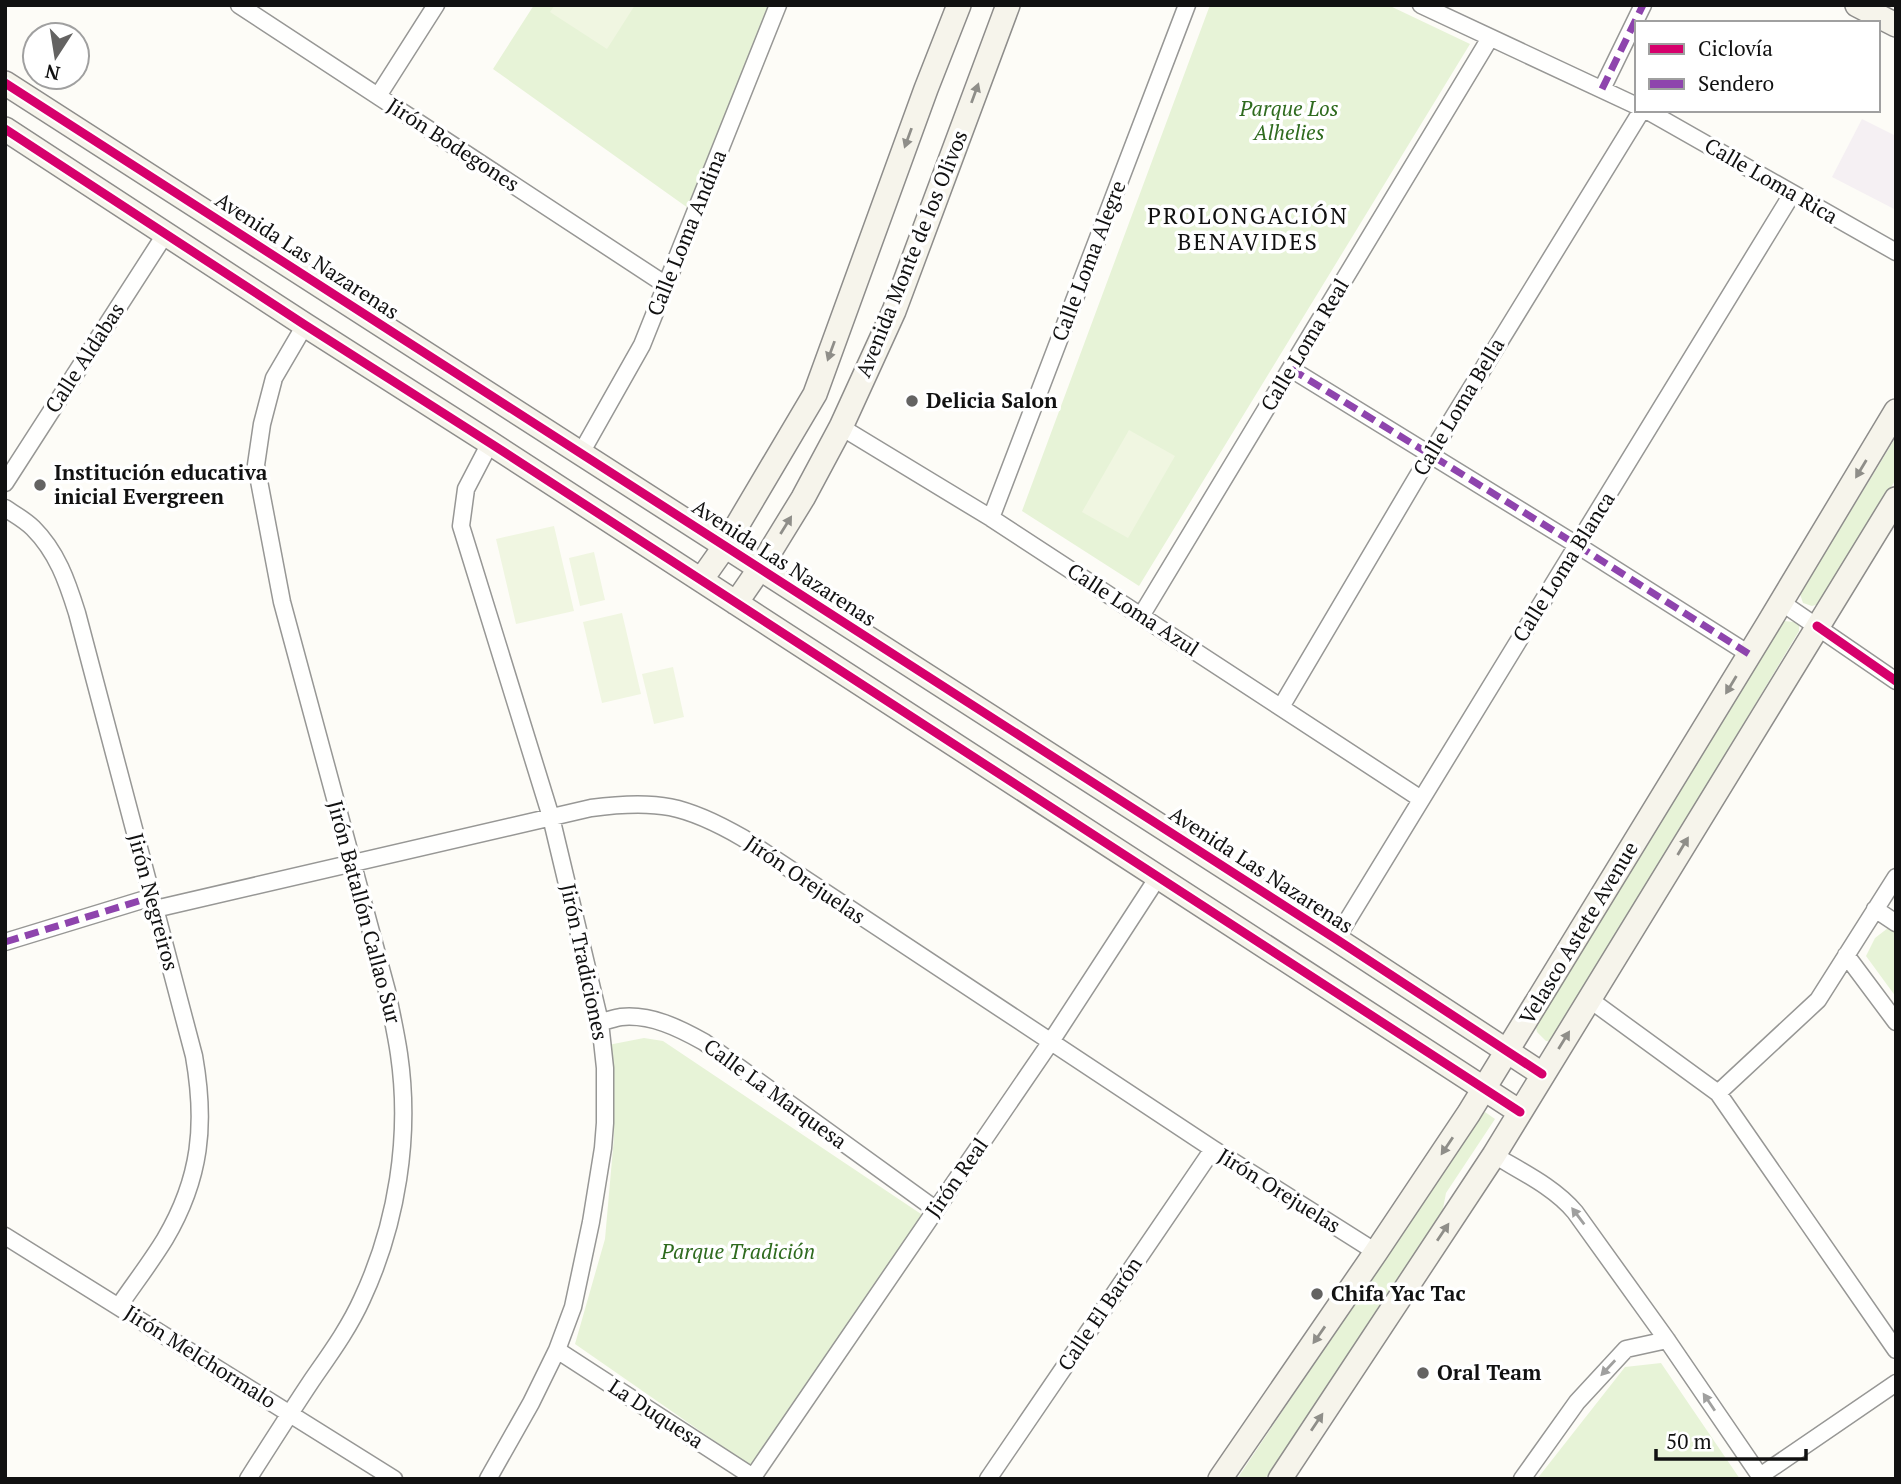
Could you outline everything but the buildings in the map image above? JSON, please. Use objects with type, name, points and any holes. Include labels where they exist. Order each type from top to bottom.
[{"type":"street","name":"Jirón Bodegones","points":[[239,5],[666,285]]},
{"type":"street","points":[[378,96],[436,5]]},
{"type":"street","name":"Calle Loma Andina","points":[[580,453],[642,345],[778,5]]},
{"type":"street","name":"Avenida Monte de los Olivos","points":[[701,580],[725,546],[815,394],[959,5]]},
{"type":"street","name":"Avenida Monte de los Olivos","points":[[736,603],[803,498],[841,428],[894,311],[1008,5]]},
{"type":"street","name":"Calle Loma Alegre","points":[[990,518],[1187,5]]},
{"type":"street","points":[[1421,5],[1635,105]]},
{"type":"street","points":[[1635,21],[1643,5]]},
{"type":"street","points":[[1857,5],[1896,25]]},
{"type":"street","points":[[1602,89],[1635,21]]},
{"type":"street","name":"Calle Loma Real","points":[[1141,616],[1490,38]]},
{"type":"street","name":"Avenida Las Nazarenas","points":[[5,83],[1542,1074]]},
{"type":"street","name":"Calle Loma Bella","points":[[1281,707],[1430,455],[1643,112]]},
{"type":"street","name":"Calle Loma Rica","points":[[1648,112],[1896,252]]},
{"type":"street","points":[[5,128],[1520,1112]]},
{"type":"street","name":"Calle Loma Blanca","points":[[1336,939],[1792,194]]},
{"type":"street","name":"Calle Aldabas","points":[[5,483],[166,233]]},
{"type":"street","name":"Jirón Batallón Callao Sur","points":[[248,1479],[345,1330],[362,1299],[377,1264],[390,1221],[399,1173],[403,1121],[399,1056],[387,991],[282,602],[256,465],[262,424],[274,378],[305,325]]},
{"type":"street","points":[[1291,369],[1749,654]]},
{"type":"street","name":"Velasco Astete Avenue","points":[[1220,1479],[1484,1089],[1896,411]]},
{"type":"street","name":"Calle Loma Azul","points":[[841,428],[990,518],[1421,799]]},
{"type":"street","name":"Jirón Tradiciones","points":[[488,1479],[531,1403],[557,1350],[573,1307],[592,1222],[605,1123],[605,1068],[600,1022],[551,817],[461,526],[466,489],[490,443]]},
{"type":"street","name":"Velasco Astete Avenue","points":[[1280,1479],[1494,1155],[1896,499]]},
{"type":"street","name":"Jirón Negreiros","points":[[5,508],[32,527],[52,552],[66,578],[154,903],[200,1086],[198,1157],[188,1191],[165,1238],[119,1306]]},
{"type":"street","points":[[1781,602],[1896,681]]},
{"type":"street","name":"Jirón Orejuelas","points":[[5,942],[154,903],[352,863],[591,808],[627,803],[684,809],[714,821],[743,838],[1050,1043],[1376,1252]]},
{"type":"street","name":"Jirón Real","points":[[754,1478],[1050,1043],[1158,877]]},
{"type":"street","points":[[1718,1093],[1818,1000],[1896,877]]},
{"type":"street","points":[[1875,909],[1896,923]]},
{"type":"street","points":[[1846,955],[1896,1022]]},
{"type":"street","points":[[1589,999],[1718,1093],[1896,1350]]},
{"type":"street","name":"Calle La Marquesa","points":[[600,1022],[621,1017],[646,1018],[675,1026],[704,1042],[935,1209]]},
{"type":"street","name":"Calle El Barón","points":[[988,1479],[1213,1149]]},
{"type":"street","points":[[1494,1155],[1567,1202],[1667,1340],[1761,1478],[1896,1383]]},
{"type":"street","name":"Jirón Melchormalo","points":[[5,1236],[394,1479]]},
{"type":"street","points":[[1522,1479],[1577,1402],[1626,1349],[1667,1340]]},
{"type":"street","name":"La Duquesa","points":[[557,1350],[754,1478]]},
{"type":"shaded area","points":[[1862,119],[1896,136],[1896,210],[1832,177]]},
{"type":"green space","points":[[534,5],[770,5],[688,208],[493,69]]},
{"type":"green space","points":[[555,5],[635,5],[607,49],[550,12]]},
{"type":"green space","name":"Parque Los Alhelies","points":[[1210,5],[1388,5],[1470,44],[1139,586],[1022,511]]},
{"type":"green space","points":[[1129,430],[1175,456],[1128,538],[1082,512]]},
{"type":"green space","points":[[1896,437],[1896,479],[1822,603],[1812,606],[1803,603],[1800,594]]},
{"type":"green space","points":[[554,526],[574,611],[516,624],[496,539]]},
{"type":"green space","points":[[594,552],[605,600],[580,606],[569,558]]},
{"type":"green space","points":[[622,613],[641,694],[602,703],[583,622]]},
{"type":"green space","points":[[1784,621],[1799,625],[1799,631],[1553,1042],[1546,1041],[1537,1032],[1535,1023]]},
{"type":"green space","points":[[673,667],[684,717],[654,724],[642,674]]},
{"type":"green space","points":[[1888,928],[1896,933],[1896,997],[1866,956],[1875,938]]},
{"type":"green space","name":"Parque Tradición","points":[[644,1038],[663,1041],[924,1216],[752,1467],[575,1344],[605,1239],[614,1137],[608,1045]]},
{"type":"green space","points":[[1485,1112],[1495,1119],[1446,1193],[1442,1214],[1265,1479],[1237,1479],[1481,1115]]},
{"type":"green space","points":[[1661,1363],[1740,1479],[1537,1479],[1625,1367]]},
{"type":"marked path","points":[[1635,21],[1643,5]]},
{"type":"marked path","points":[[1602,89],[1635,21]]},
{"type":"marked path","points":[[1291,369],[1749,654]]},
{"type":"marked path","points":[[5,942],[152,897]]},
{"type":"cycle path","points":[[5,83],[1542,1074]]},
{"type":"cycle path","points":[[5,129],[1520,1112]]},
{"type":"cycle path","points":[[1817,626],[1896,681]]},
{"type":"place","name":"Delicia Salon","points":[[912,401]]},
{"type":"place","name":"Institución educativa inicial Evergreen","points":[[40,485]]},
{"type":"place","name":"Chifa Yac Tac","points":[[1317,1294]]},
{"type":"place","name":"Oral Team","points":[[1423,1373]]},
{"type":"district","name":"PROLONGACIÓN BENAVIDES","points":[[1248,229]]}]
